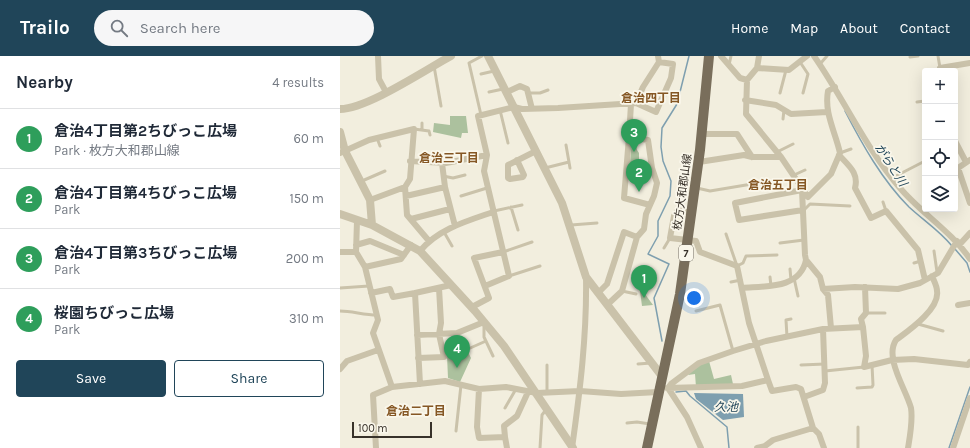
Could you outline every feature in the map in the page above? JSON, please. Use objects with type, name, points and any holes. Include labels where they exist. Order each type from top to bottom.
[{"type":"main road","name":"枚方大和郡山線","points":[[647,448],[662,389],[661,375],[680,294],[699,162],[708,56]]},
{"type":"street","points":[[378,56],[379,79],[386,92]]},
{"type":"street","points":[[340,109],[347,109],[362,104],[450,56]]},
{"type":"street","points":[[488,56],[562,203],[586,277],[587,313],[580,391],[572,448]]},
{"type":"street","points":[[721,56],[740,78],[747,80]]},
{"type":"street","points":[[759,56],[757,68],[747,80],[745,100],[746,114],[779,154],[808,197],[831,174],[840,154]]},
{"type":"street","points":[[757,68],[789,70],[807,56]]},
{"type":"street","points":[[814,56],[833,88],[901,190],[970,259]]},
{"type":"street","points":[[485,286],[509,276],[487,188],[484,171],[487,155],[478,116],[514,107],[532,109],[633,104],[656,112],[671,78],[673,64],[658,59],[633,104],[624,198],[650,205]]},
{"type":"street","points":[[945,68],[970,63]]},
{"type":"street","points":[[506,90],[520,86],[527,89],[532,109]]},
{"type":"street","points":[[833,88],[826,101],[827,112],[840,154],[853,170],[857,180],[855,188],[871,218],[886,211],[908,244],[918,250],[925,280]]},
{"type":"street","points":[[745,100],[776,105],[792,114],[827,112]]},
{"type":"street","points":[[343,152],[377,138],[414,130],[410,161],[410,179],[405,187],[370,200]]},
{"type":"street","points":[[340,132],[343,152],[370,200],[372,225]]},
{"type":"street","points":[[702,134],[737,134],[752,158]]},
{"type":"street","points":[[607,305],[622,291],[637,237],[644,229],[646,214],[657,183],[652,168],[648,140],[629,137]]},
{"type":"street","points":[[958,146],[968,161],[958,168],[970,203]]},
{"type":"street","points":[[517,160],[536,151]]},
{"type":"street","points":[[699,162],[744,155],[752,158],[779,154]]},
{"type":"street","points":[[410,161],[442,163],[487,155]]},
{"type":"street","points":[[442,163],[445,187],[455,226]]},
{"type":"street","points":[[405,187],[407,215],[429,241]]},
{"type":"street","points":[[406,196],[445,187]]},
{"type":"street","points":[[802,190],[735,203],[739,220],[803,210]]},
{"type":"street","points":[[742,288],[786,284],[801,273],[806,260],[802,190]]},
{"type":"street","points":[[411,219],[450,209]]},
{"type":"street","points":[[692,213],[678,210],[674,216],[670,238],[696,241],[700,252],[737,266],[750,322],[772,391],[796,386],[801,389],[813,428],[819,434],[824,448]]},
{"type":"street","points":[[420,251],[429,241],[455,226],[493,212]]},
{"type":"street","points":[[340,214],[372,225],[420,251],[504,346],[537,392],[546,409],[572,448]]},
{"type":"street","points":[[357,221],[356,248],[365,266],[378,320],[373,333],[392,387]]},
{"type":"street","points":[[598,293],[608,284],[621,231],[637,237]]},
{"type":"street","points":[[823,289],[865,287],[898,289],[925,280],[935,275],[956,245],[970,233]]},
{"type":"street","points":[[340,252],[356,248],[370,241],[404,255]]},
{"type":"street","points":[[365,266],[401,259],[411,245]]},
{"type":"street","points":[[472,308],[489,298],[474,258],[503,252]]},
{"type":"street","points":[[806,260],[820,277],[823,289],[828,295],[831,328]]},
{"type":"street","points":[[908,448],[911,408],[892,360],[893,344],[896,340],[918,324],[927,314],[937,297],[935,275]]},
{"type":"street","points":[[586,277],[661,375]]},
{"type":"street","points":[[371,293],[390,289],[393,297],[451,285]]},
{"type":"street","points":[[865,287],[866,313],[861,319],[866,356],[864,367],[892,360],[914,359],[968,365],[970,362]]},
{"type":"street","points":[[418,358],[444,357],[439,334],[441,323],[439,288]]},
{"type":"street","points":[[414,293],[420,384]]},
{"type":"street","points":[[958,305],[970,303]]},
{"type":"street","points":[[417,335],[452,333],[484,322]]},
{"type":"street","points":[[662,389],[699,363],[733,351],[823,329],[863,327]]},
{"type":"street","points":[[804,397],[823,390],[825,383],[823,329]]},
{"type":"street","points":[[340,369],[348,362],[378,350]]},
{"type":"street","points":[[376,448],[373,395],[392,387],[445,381],[479,389],[506,387],[528,392],[580,391],[621,394],[662,389],[735,387],[768,380]]},
{"type":"street","points":[[479,389],[477,427],[479,438],[504,437]]},
{"type":"street","points":[[662,389],[687,417],[701,448]]},
{"type":"street","points":[[506,448],[504,426],[517,416],[528,392]]},
{"type":"street","points":[[953,448],[970,400]]},
{"type":"street","points":[[757,448],[767,446],[773,440],[813,428]]},
{"type":"lane","points":[[481,116],[469,63],[482,56]]},
{"type":"lane","points":[[729,66],[731,56]]},
{"type":"lane","points":[[820,64],[828,56]]},
{"type":"lane","points":[[910,57],[918,56]]},
{"type":"lane","points":[[938,56],[940,68]]},
{"type":"lane","points":[[800,62],[808,74],[803,93]]},
{"type":"lane","points":[[434,66],[441,106]]},
{"type":"lane","points":[[780,93],[786,70]]},
{"type":"lane","points":[[481,74],[496,71]]},
{"type":"lane","points":[[489,92],[506,90]]},
{"type":"lane","points":[[528,93],[540,93],[548,90]]},
{"type":"lane","points":[[917,102],[922,101]]},
{"type":"lane","points":[[500,110],[508,143]]},
{"type":"lane","points":[[783,119],[784,110]]},
{"type":"lane","points":[[422,123],[422,130]]},
{"type":"lane","points":[[414,130],[429,131],[430,135]]},
{"type":"lane","points":[[377,138],[380,146]]},
{"type":"lane","points":[[779,154],[793,144]]},
{"type":"lane","points":[[566,145],[570,168]]},
{"type":"lane","points":[[840,154],[851,149]]},
{"type":"lane","points":[[545,168],[569,162]]},
{"type":"lane","points":[[892,178],[922,162]]},
{"type":"lane","points":[[794,175],[805,170]]},
{"type":"lane","points":[[361,182],[385,171]]},
{"type":"lane","points":[[443,176],[453,178],[465,175]]},
{"type":"lane","points":[[695,188],[710,191],[764,182]]},
{"type":"lane","points":[[461,196],[487,188]]},
{"type":"lane","points":[[883,202],[886,211]]},
{"type":"lane","points":[[803,210],[810,204],[850,206]]},
{"type":"lane","points":[[493,212],[522,205]]},
{"type":"lane","points":[[511,207],[518,230]]},
{"type":"lane","points":[[570,225],[597,223]]},
{"type":"lane","points":[[444,232],[452,246]]},
{"type":"lane","points":[[726,234],[737,266],[743,263],[746,256],[777,255]]},
{"type":"lane","points":[[664,248],[670,238]]},
{"type":"lane","points":[[780,243],[804,240]]},
{"type":"lane","points":[[503,252],[532,242]]},
{"type":"lane","points":[[934,252],[935,275]]},
{"type":"lane","points":[[914,263],[921,261]]},
{"type":"lane","points":[[509,276],[540,266]]},
{"type":"lane","points":[[790,269],[798,296]]},
{"type":"lane","points":[[770,277],[771,286]]},
{"type":"lane","points":[[731,282],[741,280]]},
{"type":"lane","points":[[340,288],[369,286]]},
{"type":"lane","points":[[622,291],[636,294]]},
{"type":"lane","points":[[696,311],[720,305],[733,351]]},
{"type":"lane","points":[[340,312],[350,311],[363,315],[377,315]]},
{"type":"lane","points":[[866,313],[885,313]]},
{"type":"lane","points":[[781,321],[791,319]]},
{"type":"lane","points":[[786,320],[787,337]]},
{"type":"lane","points":[[484,322],[484,337],[493,356]]},
{"type":"lane","points":[[918,324],[943,331]]},
{"type":"lane","points":[[452,333],[456,350]]},
{"type":"lane","points":[[468,349],[486,341]]},
{"type":"lane","points":[[638,364],[652,363]]},
{"type":"lane","points":[[801,365],[825,364]]},
{"type":"lane","points":[[857,388],[872,387],[872,365]]},
{"type":"lane","points":[[547,366],[547,392]]},
{"type":"lane","points":[[825,371],[864,367]]},
{"type":"lane","points":[[456,430],[461,385]]},
{"type":"lane","points":[[505,408],[516,389]]},
{"type":"lane","points":[[540,448],[542,415],[546,409]]},
{"type":"lane","points":[[627,424],[637,422],[652,424]]},
{"type":"lane","points":[[858,427],[858,448]]},
{"type":"green space","points":[[450,116],[466,116],[468,133],[462,133],[461,138],[433,132],[434,123],[450,125]]},
{"type":"green space","points":[[632,139],[635,139],[639,153],[639,165],[630,163]]},
{"type":"green space","points":[[642,290],[653,305],[642,306],[640,291]]},
{"type":"green space","points":[[468,352],[471,358],[460,382],[448,378],[447,356]]},
{"type":"green space","points":[[709,361],[714,379],[731,375],[733,384],[696,387],[695,374],[688,375],[695,367]]},
{"type":"water","name":"久池","points":[[694,393],[743,394],[744,417],[723,420],[696,399]]},
{"type":"waterway","points":[[662,341],[654,298],[669,264],[648,254],[658,236],[658,221],[670,196],[671,181],[663,161],[661,147],[662,128],[677,104],[689,56]]},
{"type":"waterway","name":"がらと川","points":[[845,111],[866,149],[890,185],[909,207],[937,230],[952,246]]},
{"type":"waterway","name":"がらと川","points":[[955,249],[967,263],[970,272]]},
{"type":"waterway","name":"がらと川","points":[[949,448],[970,387]]},
{"type":"waterway","points":[[676,392],[686,391],[727,427],[729,448]]},
{"type":"place","name":"倉治4丁目第3ちびっこ広場","points":[[634,152]]},
{"type":"place","name":"倉治4丁目第4ちびっこ広場","points":[[639,192]]},
{"type":"place","name":"倉治4丁目第2ちびっこ広場","points":[[644,298]]},
{"type":"place","name":"桜園ちびっこ広場","points":[[457,368]]},
{"type":"district","name":"倉治四丁目","points":[[651,98]]},
{"type":"district","name":"倉治三丁目","points":[[449,158]]},
{"type":"district","name":"倉治五丁目","points":[[778,185]]},
{"type":"district","name":"倉治二丁目","points":[[416,411]]}]
